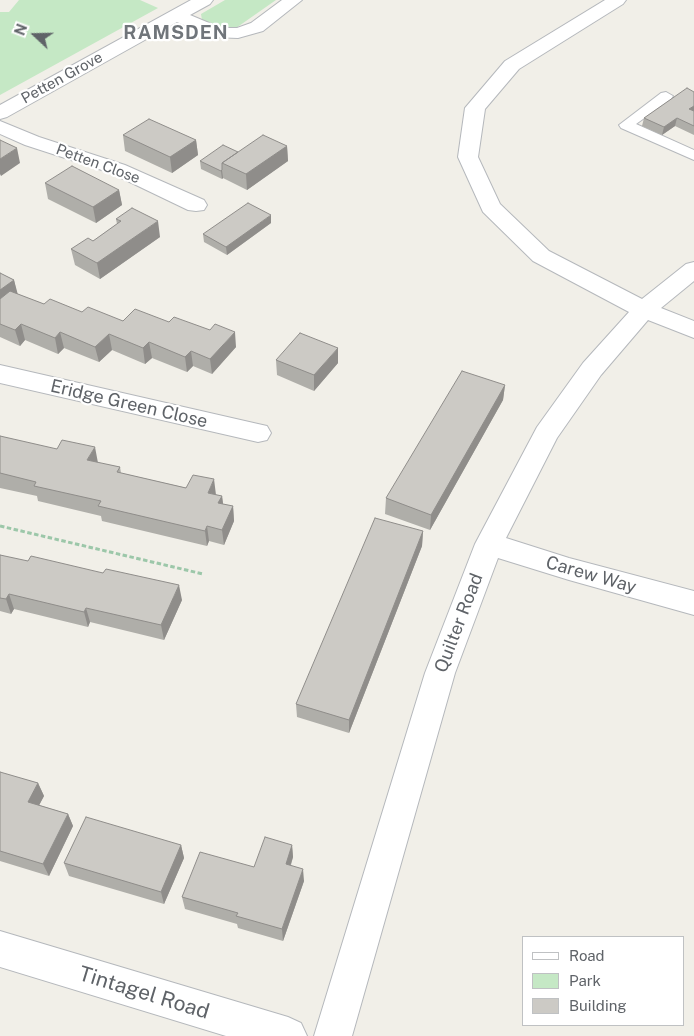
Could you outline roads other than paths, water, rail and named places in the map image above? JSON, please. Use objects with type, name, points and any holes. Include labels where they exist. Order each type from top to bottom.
[{"type":"street","name":"Petten Grove","points":[[0,112],[204,0]]},
{"type":"street","points":[[175,15],[218,33],[238,33],[257,27],[293,0]]},
{"type":"street","points":[[617,0],[512,65],[475,108],[468,157],[491,207],[541,256],[644,310],[694,330]]},
{"type":"street","name":"Petten Close","points":[[0,127],[32,141],[118,169],[196,205]]},
{"type":"street","name":"Quilter Road","points":[[333,1036],[440,673],[489,544],[546,434],[592,369],[644,310],[694,269]]},
{"type":"street","name":"Eridge Green Close","points":[[0,374],[258,433]]},
{"type":"street","name":"Carew Way","points":[[489,544],[694,603]]},
{"type":"street","name":"Tintagel Road","points":[[0,950],[288,1036]]},
{"type":"lane","points":[[666,96],[626,125],[694,156]]},
{"type":"district","name":"RAMSDEN","points":[[176,33]]}]
